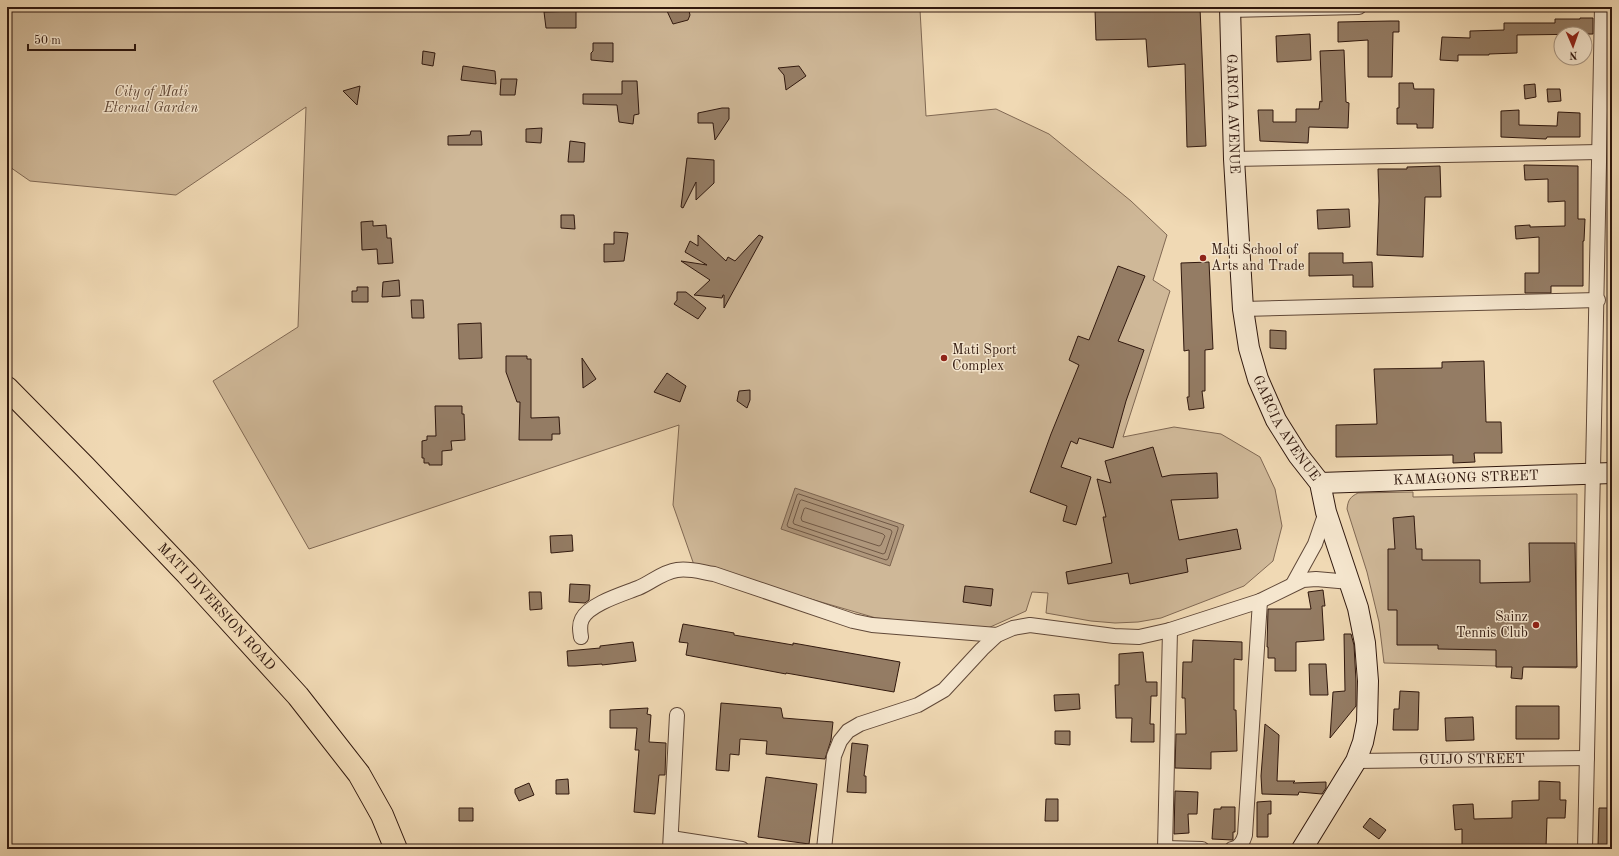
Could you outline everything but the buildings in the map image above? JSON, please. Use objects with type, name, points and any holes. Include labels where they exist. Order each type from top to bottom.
[{"type":"highway","name":"MATI DIVERSION ROAD","points":[[7,388],[187,574],[298,696],[359,774],[382,815],[396,849]]},
{"type":"street","points":[[1230,9],[1358,7]]},
{"type":"street","points":[[1585,849],[1592,474],[1598,300],[1602,7]]},
{"type":"street","name":"GARCIA AVENUE","points":[[1230,9],[1234,160],[1243,309],[1249,348],[1258,379],[1276,420],[1298,455],[1320,483],[1326,512],[1358,608],[1366,643],[1368,681],[1367,722],[1364,742],[1356,761],[1302,849]]},
{"type":"street","points":[[1234,160],[1599,152]]},
{"type":"street","points":[[1243,309],[1598,300]]},
{"type":"street","name":"KAMAGONG STREET","points":[[1320,483],[1612,474]]},
{"type":"street","points":[[1292,584],[1315,544],[1326,512]]},
{"type":"street","points":[[582,637],[580,629],[581,621],[584,615],[604,602],[638,588],[661,575],[676,570],[690,569],[714,574],[854,621],[872,625],[997,635]]},
{"type":"street","points":[[824,849],[834,756],[840,741],[848,731],[860,724],[918,705],[944,690],[997,635],[1013,628],[1030,625],[1114,636],[1139,637],[1170,630],[1260,601],[1292,584],[1303,580],[1316,579],[1350,582]]},
{"type":"street","points":[[1232,849],[1237,848],[1242,843],[1245,835],[1260,601]]},
{"type":"street","points":[[1170,630],[1165,848],[1202,849]]},
{"type":"street","points":[[677,715],[670,844],[742,849]]},
{"type":"street","name":"GUIJO STREET","points":[[1356,761],[1587,758]]},
{"type":"green space","name":"City of Mati Eternal Garden","points":[[7,7],[1034,7],[920,10],[926,116],[996,109],[1049,134],[1131,201],[1167,235],[1153,280],[1170,291],[1123,437],[1174,427],[1221,434],[1260,457],[1275,489],[1282,526],[1273,561],[1244,586],[1161,618],[1138,622],[1115,623],[1091,621],[1046,613],[1048,593],[1032,592],[1026,611],[988,628],[876,618],[694,565],[673,505],[679,425],[309,549],[213,381],[298,327],[306,107],[176,195],[30,181],[7,165]]},
{"type":"green space","points":[[1413,492],[1413,497],[1577,494],[1576,668],[1384,663],[1379,622],[1367,572],[1347,506],[1350,499],[1358,493]]},
{"type":"water","points":[[795,488],[904,525],[890,566],[781,529]]},
{"type":"place","name":"Mati School of Arts and Trade","points":[[1203,258]]},
{"type":"place","name":"Mati Sport Complex","points":[[944,358]]},
{"type":"place","name":"Sainz Tennis Club","points":[[1536,625]]}]
